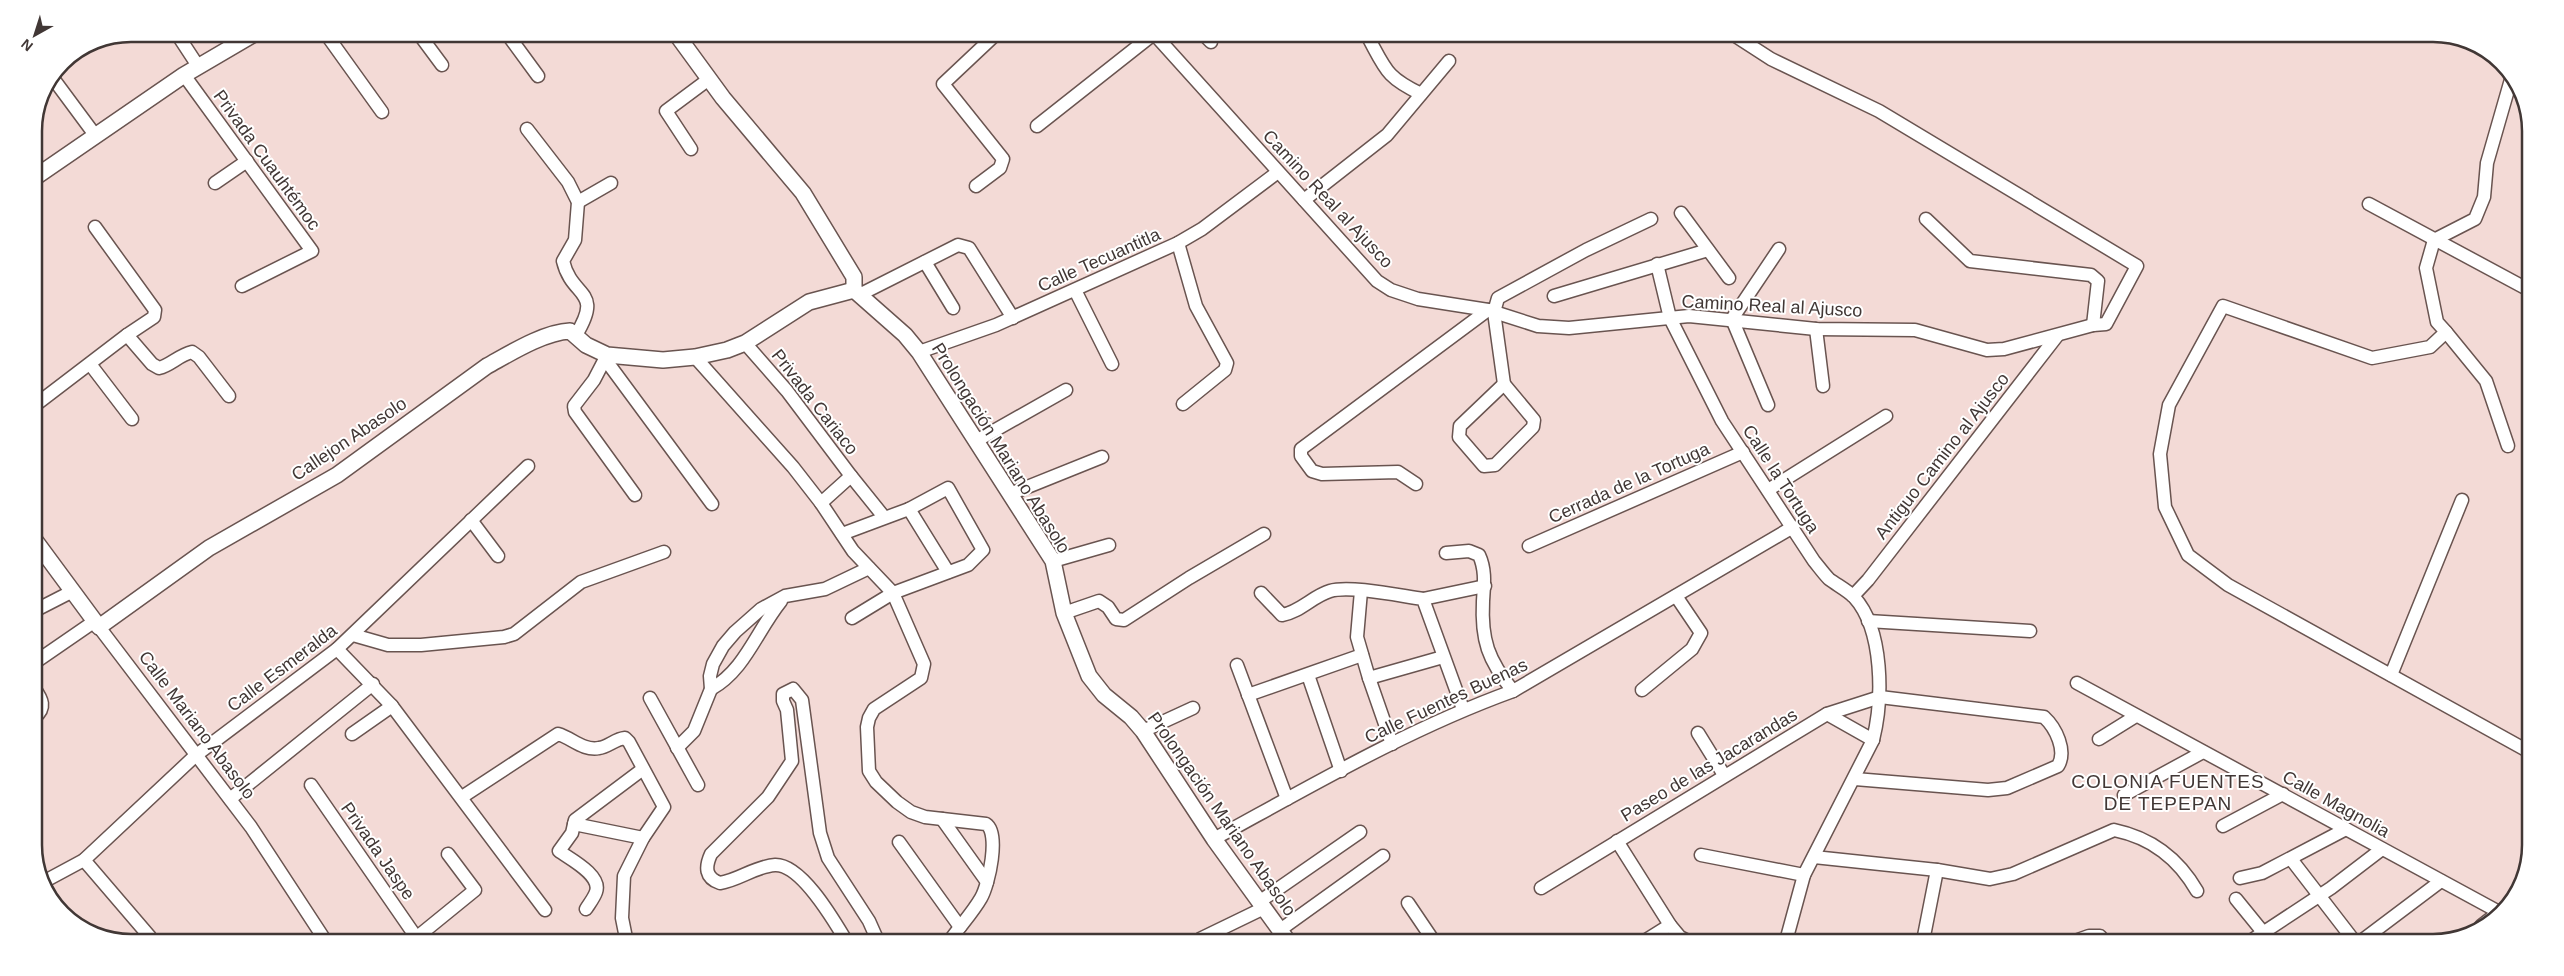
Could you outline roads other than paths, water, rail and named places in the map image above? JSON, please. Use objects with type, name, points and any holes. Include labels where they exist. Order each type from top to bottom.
[{"type":"street","points":[[182,42],[198,66]]},
{"type":"street","points":[[42,172],[184,75],[240,42]]},
{"type":"street","points":[[332,42],[382,112]]},
{"type":"street","points":[[426,42],[442,65]]},
{"type":"street","points":[[513,42],[538,76]]},
{"type":"street","points":[[682,42],[709,79],[803,193],[854,277],[857,292]]},
{"type":"street","points":[[976,186],[1000,168],[1003,159],[942,84],[988,42]]},
{"type":"street","points":[[1037,126],[1152,42]]},
{"type":"street","name":"Camino Real al Ajusco","points":[[1162,42],[1377,281],[1391,290],[1418,299],[1491,311],[1538,326],[1568,328],[1670,318],[1732,319],[1816,329],[1915,330],[1988,350],[2004,349],[2093,325],[2106,324],[2137,266],[1879,110],[1771,60],[1744,42]]},
{"type":"street","points":[[1371,42],[1385,70],[1396,82],[1421,94]]},
{"type":"street","points":[[1304,200],[1387,135],[1449,61]]},
{"type":"street","name":"Privada Cuauhtémoc","points":[[184,75],[312,251],[242,286]]},
{"type":"street","points":[[691,150],[666,111],[709,79]]},
{"type":"street","points":[[57,84],[95,136]]},
{"type":"street","points":[[2508,446],[2486,381],[2437,322],[2426,268],[2434,240],[2475,219],[2484,198],[2487,163],[2509,86]]},
{"type":"street","points":[[526,129],[568,182],[578,202],[575,240],[563,261],[565,268],[586,298],[588,307],[588,316],[576,334],[586,345],[606,357],[712,504]]},
{"type":"street","points":[[215,183],[247,161]]},
{"type":"street","name":"Calle Tecuantitla","points":[[919,352],[1013,318],[1178,243],[1202,229],[1278,172]]},
{"type":"street","points":[[578,202],[611,183]]},
{"type":"street","points":[[2369,204],[2521,286]]},
{"type":"street","points":[[1681,213],[1729,278]]},
{"type":"street","points":[[1416,484],[1398,472],[1322,474],[1312,471],[1300,456],[1301,449],[1491,311],[1498,298],[1586,250],[1651,218]]},
{"type":"street","points":[[1926,219],[1970,261],[2092,275],[2098,281],[2093,325]]},
{"type":"street","points":[[42,400],[127,335],[154,317],[155,310],[95,226]]},
{"type":"street","points":[[1178,243],[1196,306],[1227,364],[1225,370],[1183,404]]},
{"type":"street","points":[[606,357],[663,360],[695,357],[727,350],[745,343],[809,302],[857,292],[958,245],[969,248],[1013,318]]},
{"type":"street","points":[[1768,405],[1732,319],[1779,249]]},
{"type":"street","points":[[1554,296],[1708,250]]},
{"type":"street","points":[[925,262],[953,308]]},
{"type":"street","name":"Calle la Tortuga","points":[[1657,264],[1670,318],[1722,421],[1793,527],[1814,562],[1828,577],[1853,596],[1868,621],[1876,649],[1880,697],[1878,719],[1873,740],[1855,779],[1804,875],[1788,934]]},
{"type":"street","points":[[1075,290],[1112,364]]},
{"type":"street","name":"Prolongación Mariano Abasolo","points":[[857,292],[919,352],[1053,562],[1064,613],[1089,676],[1104,695],[1131,717],[1143,730],[1214,839],[1282,934]]},
{"type":"street","points":[[2446,332],[2430,347],[2372,358],[2223,306],[2169,405],[2160,454],[2165,507],[2188,555],[2228,585],[2522,748]]},
{"type":"street","points":[[1491,311],[1504,384],[1534,420],[1533,427],[1495,465],[1484,466],[1459,437],[1460,426],[1504,384]]},
{"type":"street","points":[[1816,329],[1823,386]]},
{"type":"street","name":"Callejon Abasolo","points":[[97,624],[209,548],[337,475],[487,366],[559,332],[570,331],[576,334]]},
{"type":"street","points":[[127,335],[152,364],[159,368],[166,367],[184,354],[192,352],[199,357],[229,396]]},
{"type":"street","name":"Antiguo Camino al Ajusco","points":[[1853,596],[1868,580],[2057,336]]},
{"type":"street","name":"Privada Cariaco","points":[[745,343],[786,391],[851,476],[821,503]]},
{"type":"street","points":[[606,357],[594,380],[574,406],[575,412],[636,495]]},
{"type":"street","points":[[695,357],[793,466],[821,503],[853,551],[893,592],[921,655],[924,672],[921,678],[874,709],[867,727],[869,771],[876,782],[911,812],[924,817],[986,824],[992,828],[994,836],[987,882],[981,897],[955,934]]},
{"type":"street","points":[[90,364],[132,419]]},
{"type":"street","points":[[976,441],[1066,390]]},
{"type":"street","points":[[1768,490],[1886,416]]},
{"type":"street","name":"Cerrada de la Tortuga","points":[[1529,546],[1743,452]]},
{"type":"street","points":[[1010,494],[1102,457]]},
{"type":"street","name":"Calle Esmeralda","points":[[48,876],[84,860],[195,756],[338,649],[528,466]]},
{"type":"street","points":[[851,476],[884,517]]},
{"type":"street","points":[[842,534],[909,509],[948,488],[983,550],[968,565],[893,592],[852,618]]},
{"type":"street","points":[[2391,676],[2462,500]]},
{"type":"street","points":[[909,509],[948,572]]},
{"type":"street","points":[[471,520],[498,556]]},
{"type":"street","name":"Calle Fuentes Buenas","points":[[1214,839],[1392,744],[1463,709],[1513,691],[1793,527]]},
{"type":"street","points":[[1064,613],[1098,601],[1104,602],[1116,619],[1124,620],[1189,578],[1264,534]]},
{"type":"street","points":[[1053,562],[1108,546]]},
{"type":"street","name":"Calle Mariano Abasolo","points":[[43,551],[195,756],[230,798],[320,934]]},
{"type":"street","points":[[1446,553],[1469,551],[1479,555],[1485,586],[1484,641],[1490,659],[1513,691]]},
{"type":"street","points":[[354,635],[388,645],[421,646],[504,637],[514,634],[581,582],[664,552]]},
{"type":"street","points":[[677,748],[694,731],[710,690],[710,676],[724,646],[761,609],[785,596],[825,589],[869,568]]},
{"type":"street","points":[[1261,593],[1282,615],[1290,614],[1319,595],[1334,590],[1423,598],[1485,586]]},
{"type":"street","points":[[43,606],[72,591]]},
{"type":"street","points":[[1361,591],[1357,637],[1392,744]]},
{"type":"street","points":[[710,690],[727,680],[739,665],[767,619],[785,596]]},
{"type":"street","points":[[1642,690],[1692,649],[1701,633],[1676,596]]},
{"type":"street","points":[[1423,598],[1463,709]]},
{"type":"street","points":[[1868,621],[2030,631]]},
{"type":"street","points":[[43,658],[97,624]]},
{"type":"street","points":[[338,649],[392,706],[546,910]]},
{"type":"street","points":[[1248,695],[1308,676],[1362,655]]},
{"type":"street","points":[[1369,678],[1443,657]]},
{"type":"street","points":[[1237,665],[1287,799]]},
{"type":"street","points":[[1308,676],[1341,771]]},
{"type":"street","name":"Calle Magnolia","points":[[2077,683],[2493,909]]},
{"type":"street","points":[[230,798],[373,684]]},
{"type":"street","points":[[842,934],[804,880],[790,868],[776,865],[720,883],[712,880],[707,873],[706,864],[711,854],[768,797],[792,761],[787,710],[783,701],[783,694],[788,690],[793,689],[802,700],[820,833],[828,858],[869,921],[875,934]]},
{"type":"street","points":[[1855,779],[1988,790],[2007,788],[2058,766],[2062,760],[2055,732],[2044,717],[1880,697]]},
{"type":"street","name":"Paseo de las Jacarandas","points":[[1678,934],[1617,841],[1827,714],[1880,697]]},
{"type":"street","points":[[650,698],[698,785]]},
{"type":"street","points":[[352,734],[392,706]]},
{"type":"street","points":[[1143,730],[1193,708]]},
{"type":"street","points":[[1827,714],[1873,740]]},
{"type":"street","points":[[2099,739],[2136,716]]},
{"type":"street","points":[[462,797],[558,734],[588,748],[600,748],[618,739],[625,738],[629,742],[664,807],[643,838],[624,876],[622,918],[625,934]]},
{"type":"street","points":[[1698,734],[1724,776]]},
{"type":"street","points":[[2124,795],[2203,752]]},
{"type":"street","points":[[586,909],[597,891],[595,882],[586,870],[559,850],[572,833],[575,820],[643,769]]},
{"type":"street","name":"Privada Jaspe","points":[[311,785],[414,934]]},
{"type":"street","points":[[2223,826],[2282,794]]},
{"type":"street","points":[[942,819],[987,882]]},
{"type":"street","points":[[574,824],[643,838]]},
{"type":"street","points":[[2240,878],[2262,873],[2346,828]]},
{"type":"street","points":[[1814,857],[1937,870],[1990,879],[2012,874],[2114,830],[2131,834],[2169,855],[2185,871],[2197,891]]},
{"type":"street","points":[[1211,934],[1262,905],[1360,832]]},
{"type":"street","points":[[1541,888],[1617,841]]},
{"type":"street","points":[[899,842],[960,927]]},
{"type":"street","points":[[2271,934],[2382,849]]},
{"type":"street","points":[[420,934],[475,890],[448,854]]},
{"type":"street","points":[[1701,855],[1804,875]]},
{"type":"street","points":[[1284,934],[1384,856]]},
{"type":"street","points":[[2291,859],[2349,934]]},
{"type":"street","points":[[84,860],[147,934]]},
{"type":"street","points":[[1924,934],[1937,870]]},
{"type":"street","points":[[2371,934],[2441,881]]},
{"type":"street","points":[[2236,899],[2265,934]]},
{"type":"street","points":[[1408,903],[1429,934]]},
{"type":"street","points":[[1656,934],[1670,925]]},
{"type":"district","name":"COLONIA FUENTES DE TEPEPAN","points":[[2168,792]]}]
